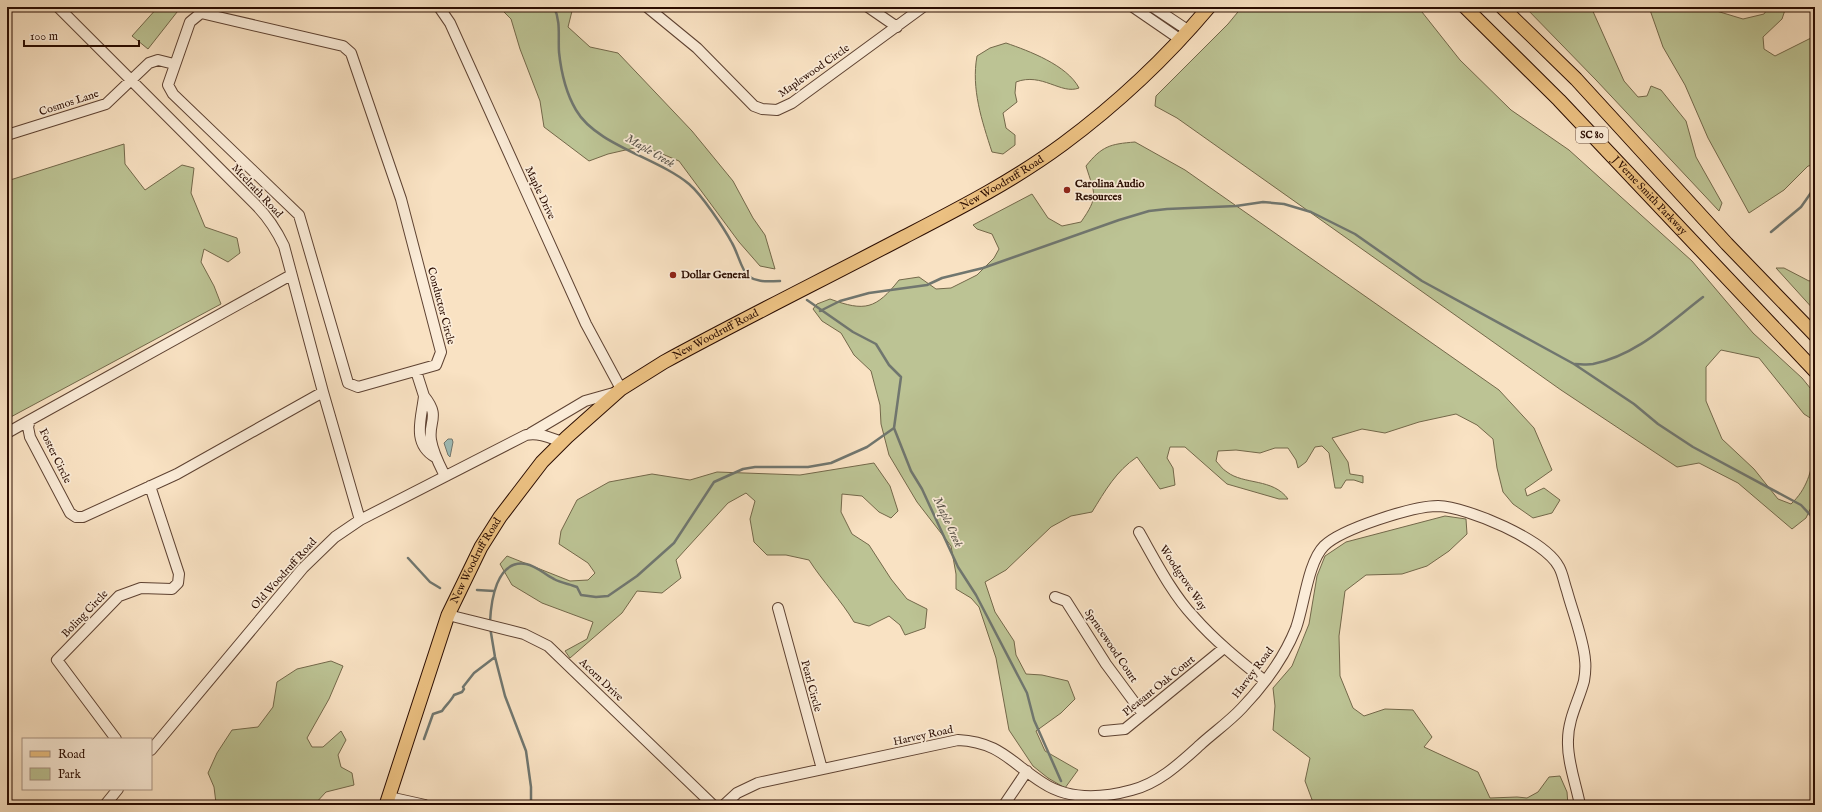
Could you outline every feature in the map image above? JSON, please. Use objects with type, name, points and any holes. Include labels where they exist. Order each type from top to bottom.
[{"type":"main road","name":"New Woodruff Road","points":[[388,801],[448,615],[481,547],[500,518],[520,489],[562,442],[619,390],[699,343],[967,204],[1032,165],[1096,118],[1125,94],[1185,35],[1209,7]]},
{"type":"main road","name":"J Verne Smith Parkway","points":[[1465,7],[1559,100],[1815,371]]},
{"type":"main road","name":"SC 80","points":[[1502,7],[1576,79],[1727,244],[1815,335]]},
{"type":"street","name":"Maple Drive","points":[[439,7],[450,23],[586,324],[619,390]]},
{"type":"street","name":"Maplewood Circle","points":[[647,7],[697,48],[748,101],[762,109],[769,110],[777,110],[792,104],[923,7]]},
{"type":"street","points":[[868,7],[897,27]]},
{"type":"street","points":[[1133,7],[1185,35]]},
{"type":"street","points":[[1153,7],[1185,35]]},
{"type":"street","name":"Mcelrath Road","points":[[61,8],[131,81],[206,153],[267,216],[276,230],[284,246],[323,392],[360,520]]},
{"type":"street","name":"Conductor Circle","points":[[201,13],[342,46],[351,53],[401,199],[442,352],[436,365],[416,371],[358,387],[348,383],[299,215],[172,94],[168,85],[174,64],[190,22],[201,13]]},
{"type":"street","points":[[131,81],[149,63],[158,60],[174,64]]},
{"type":"street","name":"Cosmos Lane","points":[[7,135],[106,104],[131,81]]},
{"type":"street","name":"Foster Circle","points":[[291,275],[30,420],[28,426],[30,437],[72,515],[79,518],[150,486],[226,447],[323,392]]},
{"type":"street","points":[[416,371],[424,396],[430,402],[434,418],[431,440],[435,457],[445,476]]},
{"type":"street","name":"Old Woodruff Road","points":[[152,749],[303,568],[335,537],[360,520],[531,434],[585,401],[619,390]]},
{"type":"street","points":[[7,433],[30,420]]},
{"type":"street","points":[[531,434],[544,435],[562,442]]},
{"type":"street","name":"Boling Circle","points":[[115,738],[57,660],[119,596],[141,588],[172,589],[178,583],[179,574],[150,486]]},
{"type":"street","name":"Harvey Road","points":[[724,805],[737,793],[758,783],[958,740],[977,742],[995,748],[1053,789],[1080,795],[1098,796],[1116,794],[1150,784],[1175,767],[1242,709],[1275,668],[1294,633],[1301,614],[1318,553],[1333,538],[1368,524],[1413,510],[1434,506],[1472,513],[1534,542],[1548,552],[1559,567],[1585,661],[1585,678],[1569,725],[1568,737],[1568,750],[1580,805]]},
{"type":"street","name":"Woodgrove Way","points":[[1139,532],[1170,584],[1193,617],[1224,648],[1264,681]]},
{"type":"street","name":"Sprucewood Court","points":[[1055,597],[1066,601],[1106,664],[1143,714]]},
{"type":"street","name":"Pearl Circle","points":[[778,608],[822,769]]},
{"type":"street","name":"Acorn Drive","points":[[448,615],[524,634],[548,646],[713,805]]},
{"type":"street","name":"Pleasant Oak Court","points":[[1104,731],[1125,729],[1224,648]]},
{"type":"street","points":[[1004,805],[1027,771]]},
{"type":"street","points":[[105,805],[117,790]]},
{"type":"street","points":[[388,801],[425,805]]},
{"type":"green space","points":[[158,7],[181,7],[148,49],[132,36]]},
{"type":"green space","points":[[499,7],[573,7],[568,27],[590,47],[618,53],[692,131],[733,181],[753,218],[765,235],[775,269],[760,266],[739,242],[679,161],[643,146],[608,154],[589,161],[544,127],[540,101],[520,49],[511,19]]},
{"type":"green space","points":[[1242,7],[1418,7],[1460,60],[1511,110],[1569,150],[1692,261],[1753,333],[1802,378],[1815,394],[1815,421],[1804,414],[1759,358],[1721,350],[1706,367],[1706,401],[1722,439],[1754,469],[1778,499],[1791,504],[1801,492],[1808,480],[1815,451],[1815,499],[1806,518],[1792,529],[1738,483],[1699,463],[1677,467],[1561,390],[1177,118],[1155,106],[1156,96],[1228,24]]},
{"type":"green space","points":[[1525,7],[1591,7],[1624,81],[1638,97],[1647,96],[1651,86],[1661,90],[1686,121],[1696,157],[1722,203],[1719,211],[1596,80]]},
{"type":"green space","points":[[1653,7],[1692,7],[1710,9],[1743,19],[1764,14],[1769,7],[1786,7],[1782,19],[1763,37],[1764,49],[1775,56],[1815,36],[1815,165],[1808,166],[1784,190],[1749,213],[1708,138],[1685,85],[1663,47],[1650,10]]},
{"type":"green space","points":[[1006,43],[1025,50],[1057,66],[1066,72],[1079,88],[1065,89],[1043,81],[1034,80],[1016,82],[1015,93],[1017,102],[1003,113],[1006,128],[1015,135],[1015,145],[1003,154],[992,152],[978,105],[975,81],[977,56],[990,48]]},
{"type":"green space","points":[[1135,142],[1185,170],[1499,390],[1534,428],[1552,470],[1525,489],[1527,496],[1544,488],[1560,500],[1552,513],[1533,518],[1513,504],[1503,492],[1497,468],[1493,439],[1477,425],[1456,414],[1419,422],[1385,433],[1362,429],[1332,438],[1348,462],[1350,474],[1363,476],[1363,483],[1354,480],[1346,480],[1341,488],[1335,488],[1329,453],[1322,446],[1315,447],[1306,462],[1298,468],[1296,460],[1288,448],[1275,448],[1260,453],[1236,450],[1218,451],[1216,461],[1226,471],[1242,479],[1275,488],[1282,492],[1288,499],[1279,499],[1227,484],[1185,447],[1170,447],[1167,458],[1173,468],[1175,485],[1160,489],[1137,457],[1117,475],[1106,489],[1092,512],[1071,516],[1051,527],[1006,570],[985,582],[995,612],[1014,641],[1016,655],[1026,674],[1042,675],[1068,681],[1075,699],[1061,713],[1036,731],[1045,751],[1078,770],[1065,788],[1048,778],[1033,766],[1009,730],[996,658],[979,607],[971,598],[956,589],[956,574],[951,546],[917,502],[889,455],[881,424],[880,405],[871,371],[854,355],[841,333],[822,321],[813,309],[817,304],[830,299],[852,306],[869,305],[883,297],[899,280],[919,277],[936,289],[951,288],[977,275],[994,258],[999,249],[992,234],[977,229],[973,225],[1032,194],[1048,218],[1062,226],[1081,222],[1091,206],[1094,195],[1092,183],[1086,166],[1097,154],[1107,147]]},
{"type":"green space","points":[[124,144],[125,164],[145,190],[182,165],[194,168],[191,193],[205,227],[237,238],[240,253],[228,262],[204,249],[201,262],[214,286],[221,304],[7,419],[7,181]]},
{"type":"green space","points":[[1776,268],[1784,268],[1809,281],[1815,279],[1815,311]]},
{"type":"green space","points":[[874,463],[890,486],[898,511],[891,518],[879,512],[862,496],[842,494],[841,512],[852,534],[869,545],[891,579],[907,599],[927,609],[925,628],[905,635],[900,625],[889,616],[869,626],[854,622],[809,560],[786,555],[767,555],[754,542],[750,519],[755,501],[746,493],[728,503],[676,560],[681,578],[662,593],[637,591],[622,613],[570,658],[565,651],[587,639],[593,622],[542,603],[512,585],[500,564],[507,556],[570,581],[588,580],[595,573],[588,563],[559,544],[561,531],[577,500],[609,482],[652,474],[690,480],[717,472],[800,475]]},
{"type":"green space","points":[[1445,516],[1466,519],[1467,534],[1449,551],[1427,566],[1402,574],[1366,575],[1345,591],[1339,636],[1340,676],[1353,708],[1364,716],[1385,709],[1413,710],[1432,737],[1424,747],[1478,772],[1490,798],[1527,798],[1538,792],[1549,777],[1560,776],[1567,792],[1568,805],[1314,805],[1305,781],[1310,758],[1273,730],[1275,706],[1273,688],[1292,666],[1309,624],[1317,576],[1325,556],[1346,542]]},
{"type":"green space","points":[[331,661],[343,666],[329,699],[307,738],[312,747],[323,747],[341,731],[346,740],[338,755],[341,767],[352,773],[354,785],[326,792],[314,805],[212,805],[216,803],[214,787],[208,773],[217,753],[232,730],[258,727],[273,707],[277,682],[297,669]]},
{"type":"water","points":[[448,439],[452,439],[453,442],[450,457],[444,443]]},
{"type":"waterway","name":"Maple Creek","points":[[554,7],[558,24],[559,52],[564,82],[572,103],[585,122],[612,142],[661,166],[689,184],[724,229],[748,276],[759,281],[780,281]]},
{"type":"waterway","points":[[1771,232],[1801,207],[1815,187]]},
{"type":"waterway","points":[[820,311],[840,301],[869,293],[927,285],[942,278],[983,268],[1119,220],[1149,211],[1236,206],[1263,202],[1284,204],[1311,212],[1355,234],[1422,281],[1574,364],[1634,404],[1658,424],[1693,447],[1801,505],[1815,520]]},
{"type":"waterway","points":[[1575,364],[1593,364],[1609,360],[1638,346],[1652,337],[1703,297]]},
{"type":"waterway","name":"Maple Creek","points":[[807,300],[853,332],[876,344],[889,365],[901,377],[894,428],[911,471],[922,489],[958,567],[976,595],[1027,693],[1034,720],[1061,781]]},
{"type":"waterway","points":[[490,622],[492,604],[497,584],[508,568],[516,564],[530,565],[557,580],[577,587],[581,595],[596,597],[608,596],[637,576],[674,543],[714,482],[743,469],[755,467],[808,467],[831,463],[867,447],[894,428]]},
{"type":"waterway","points":[[408,558],[430,582],[440,588]]},
{"type":"waterway","points":[[477,590],[494,591]]},
{"type":"waterway","points":[[490,627],[495,657],[505,696],[526,751],[531,787],[531,805]]},
{"type":"waterway","points":[[424,739],[433,714],[442,711],[454,695],[462,692],[464,689],[463,687],[474,673],[495,657]]},
{"type":"place","name":"Carolina Audio Resources","points":[[1067,190]]},
{"type":"place","name":"Dollar General","points":[[673,275]]}]
